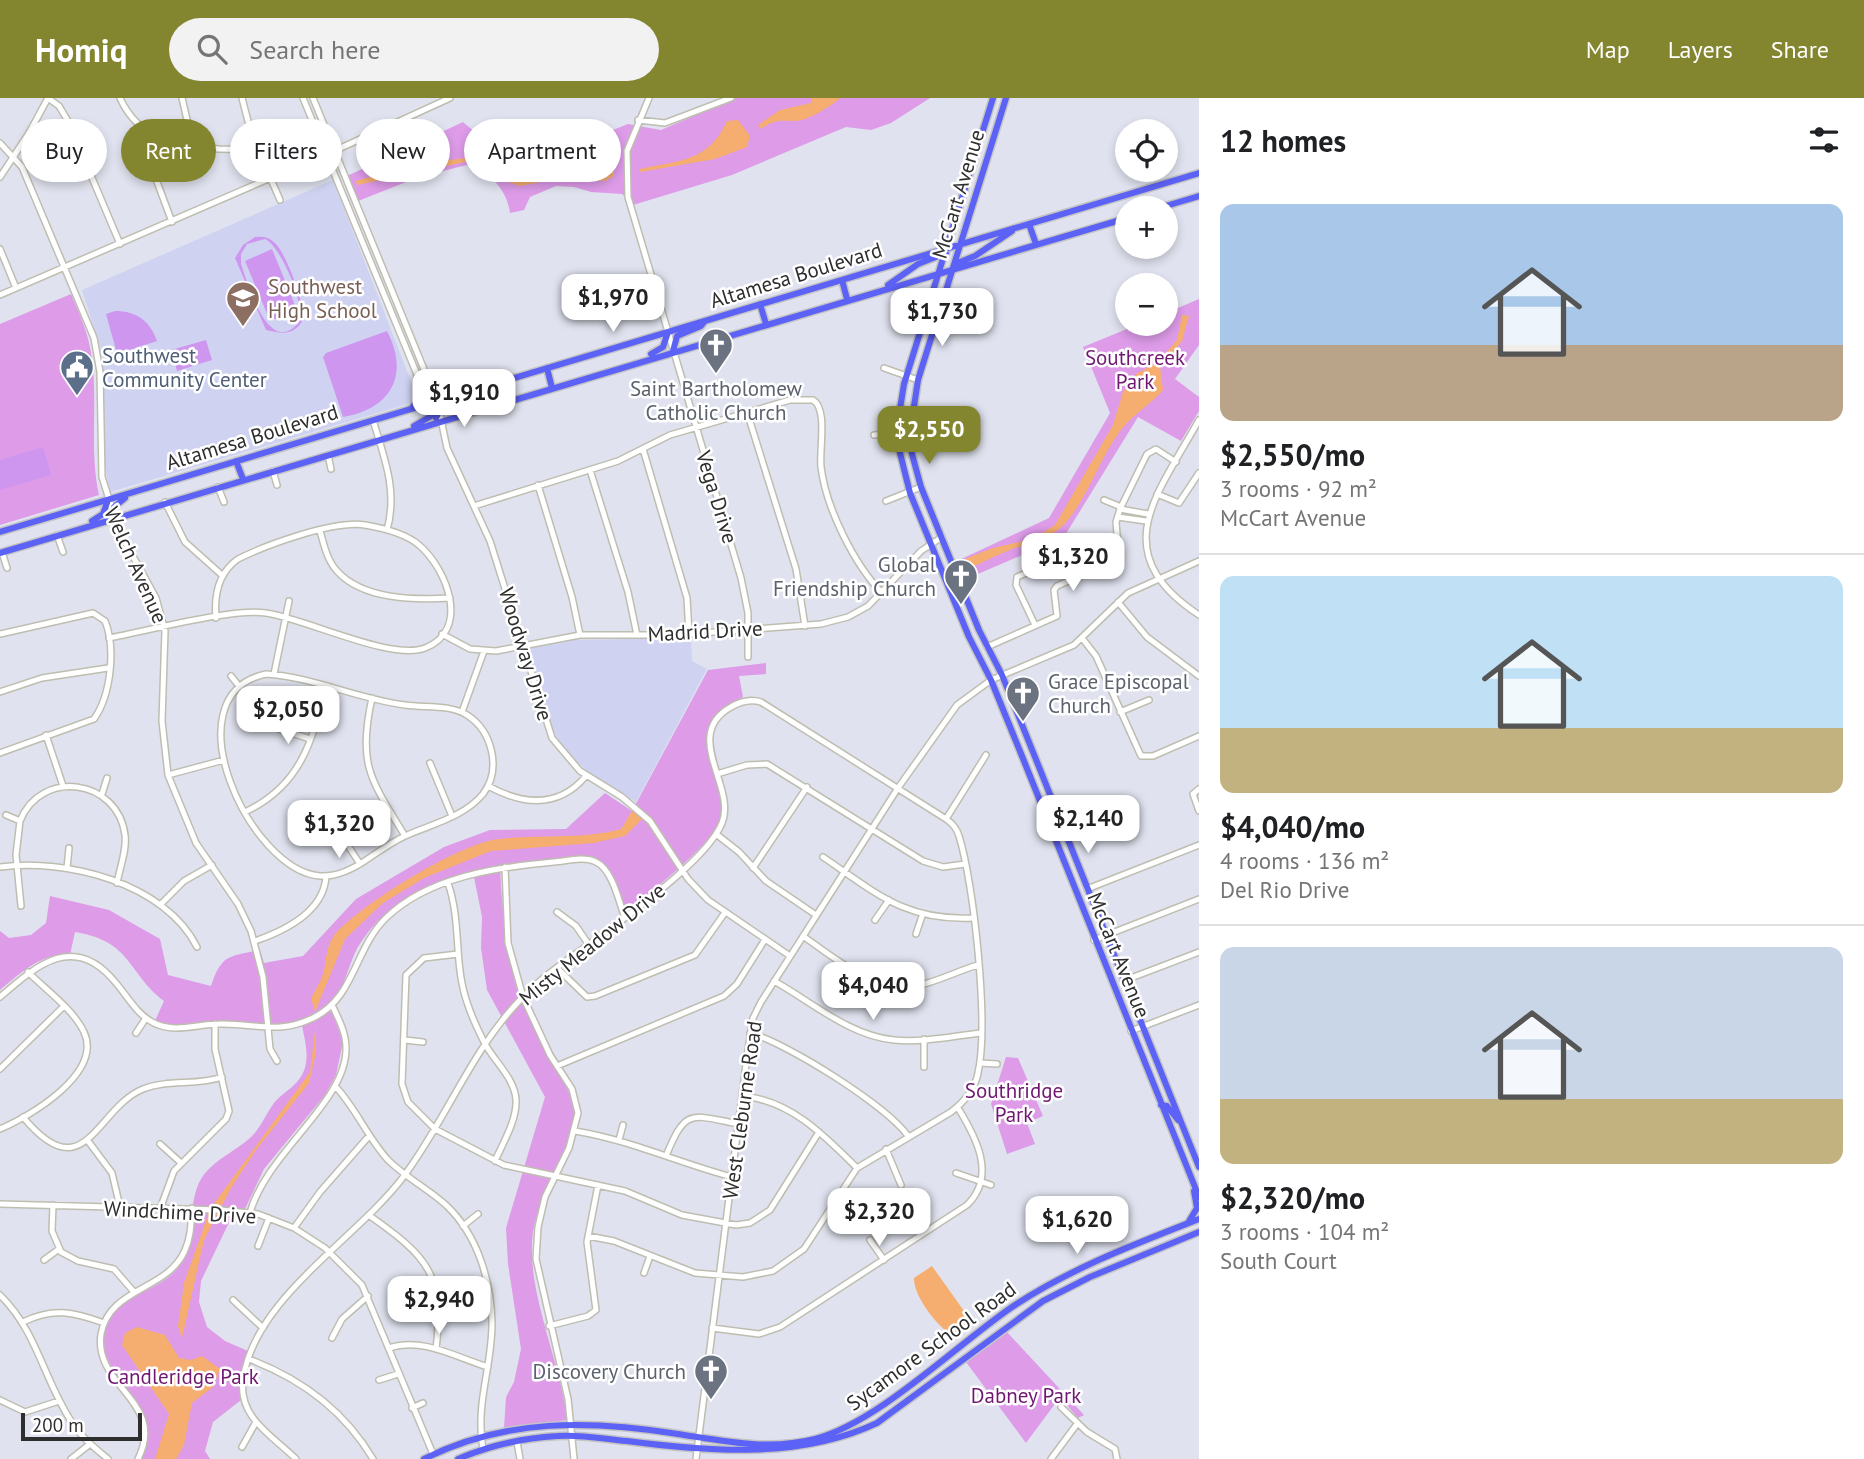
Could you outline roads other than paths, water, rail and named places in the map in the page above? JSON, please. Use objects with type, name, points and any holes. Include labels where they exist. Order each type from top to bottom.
[{"type":"main road","name":"McCart Avenue","points":[[993,98],[907,376],[900,403],[900,455],[910,492],[930,543],[963,624],[991,680],[1199,1197]]},
{"type":"main road","name":"McCart Avenue","points":[[1006,98],[918,380],[910,433],[912,454],[921,487],[974,619],[1002,676],[1104,936],[1199,1167]]},
{"type":"main road","points":[[973,162],[984,167]]},
{"type":"main road","name":"Altamesa Boulevard","points":[[0,531],[760,304],[947,251],[959,245],[1199,173]]},
{"type":"main road","points":[[1178,202],[1199,196]]},
{"type":"main road","points":[[953,267],[1115,221]]},
{"type":"main road","points":[[1029,224],[1036,244]]},
{"type":"main road","points":[[953,267],[975,256],[1016,228]]},
{"type":"main road","points":[[884,288],[918,264],[947,251]]},
{"type":"main road","name":"Altamesa Boulevard","points":[[1,552],[218,486],[379,441],[437,416],[501,404],[953,267]]},
{"type":"main road","points":[[920,278],[929,281],[934,290]]},
{"type":"main road","points":[[842,280],[847,299]]},
{"type":"main road","points":[[760,304],[766,324]]},
{"type":"main road","points":[[673,351],[677,336],[701,326],[705,321]]},
{"type":"main road","points":[[631,364],[660,350],[668,332]]},
{"type":"main road","points":[[547,368],[552,388]]},
{"type":"main road","points":[[411,409],[421,396],[418,379]]},
{"type":"main road","points":[[495,384],[501,404]]},
{"type":"main road","points":[[394,436],[399,431],[437,416],[446,403],[476,390]]},
{"type":"main road","points":[[437,401],[437,416]]},
{"type":"main road","points":[[236,461],[243,480]]},
{"type":"main road","points":[[114,518],[117,503],[138,490]]},
{"type":"main road","points":[[75,530],[103,514],[108,500]]},
{"type":"main road","points":[[963,624],[974,619]]},
{"type":"main road","points":[[1024,761],[1035,757]]},
{"type":"main road","points":[[1154,1088],[1166,1101],[1172,1101]]},
{"type":"main road","points":[[1161,1105],[1167,1106],[1180,1121]]},
{"type":"main road","points":[[1188,1224],[1197,1208],[1193,1183]]},
{"type":"main road","name":"Sycamore School Road","points":[[424,1459],[481,1437],[530,1426],[571,1423],[740,1444],[795,1443],[849,1426],[1022,1301],[1064,1277],[1199,1219]]},
{"type":"main road","name":"Sycamore School Road","points":[[462,1458],[517,1442],[571,1436],[761,1456],[808,1452],[852,1438],[895,1410],[1028,1310],[1075,1284],[1178,1240],[1199,1234]]},
{"type":"main road","points":[[1126,1250],[1130,1260]]},
{"type":"main road","points":[[1022,1301],[1028,1310]]},
{"type":"main road","points":[[887,1400],[895,1410]]},
{"type":"street","points":[[0,177],[48,98],[59,107],[68,121],[120,244]]},
{"type":"street","points":[[120,98],[133,119]]},
{"type":"street","points":[[182,98],[187,119]]},
{"type":"street","points":[[242,98],[247,119]]},
{"type":"street","points":[[304,100],[314,98],[322,119]]},
{"type":"street","points":[[342,147],[450,98]]},
{"type":"street","name":"Vega Drive","points":[[649,98],[638,120],[628,151],[626,184],[741,578],[748,630],[748,657]]},
{"type":"street","points":[[638,120],[665,123],[731,98]]},
{"type":"street","name":"Woodway Drive","points":[[304,100],[312,119]]},
{"type":"street","name":"Welch Avenue","points":[[0,143],[15,156],[91,328],[97,353],[102,477],[114,518],[156,598],[165,628],[167,652],[162,721],[168,775],[183,816],[238,904],[255,941],[263,977],[270,1049],[277,1061]]},
{"type":"street","points":[[342,170],[437,401]]},
{"type":"street","points":[[157,182],[173,222]]},
{"type":"street","points":[[0,295],[263,182]]},
{"type":"street","points":[[271,182],[280,200]]},
{"type":"street","name":"Woodway Drive","points":[[337,182],[418,379],[437,416],[454,469],[490,541],[551,735],[567,758],[586,776],[637,808],[650,821],[681,870],[724,914],[790,956]]},
{"type":"street","points":[[0,249],[16,288]]},
{"type":"street","points":[[410,360],[420,357]]},
{"type":"street","points":[[884,368],[918,380]]},
{"type":"street","points":[[474,506],[590,470],[696,427],[798,399],[813,400],[820,405],[819,444],[824,480],[852,555],[882,593]]},
{"type":"street","points":[[747,412],[796,569],[805,626]]},
{"type":"street","points":[[373,420],[392,496],[387,530]]},
{"type":"street","points":[[1199,420],[1157,494],[1147,518],[1147,542],[1159,578],[1173,597],[1199,615]]},
{"type":"street","points":[[874,435],[910,433]]},
{"type":"street","points":[[642,449],[687,598],[689,634]]},
{"type":"street","points":[[986,646],[1057,616],[1055,588],[1119,559],[1120,508],[1151,450],[1156,449],[1176,462]]},
{"type":"street","name":"Altamesa Boulevard","points":[[328,455],[331,469]]},
{"type":"street","points":[[590,470],[628,593],[637,635]]},
{"type":"street","name":"Altamesa Boulevard","points":[[273,471],[278,485]]},
{"type":"street","points":[[1157,494],[1179,503],[1199,472]]},
{"type":"street","points":[[538,485],[572,597],[580,635]]},
{"type":"street","name":"Altamesa Boulevard","points":[[218,486],[224,502]]},
{"type":"street","points":[[886,501],[921,487]]},
{"type":"street","points":[[1104,500],[1147,518]]},
{"type":"street","points":[[165,502],[185,542],[223,576]]},
{"type":"street","points":[[1118,517],[1147,518]]},
{"type":"street","points":[[109,638],[252,612],[285,617],[402,652],[430,646],[442,634],[450,618],[450,598],[441,572],[425,551],[410,539],[387,530],[357,524],[320,531],[245,555],[231,564],[216,592],[216,618]]},
{"type":"street","points":[[320,531],[333,566],[354,583],[398,597],[450,598]]},
{"type":"street","points":[[57,535],[63,552]]},
{"type":"street","name":"Madrid Drive","points":[[442,634],[462,646],[484,651],[580,635],[689,634],[805,626],[848,617],[868,606],[930,543],[942,537]]},
{"type":"street","points":[[1070,544],[1084,574]]},
{"type":"street","name":"Altamesa Boulevard","points":[[1,552],[7,568]]},
{"type":"street","points":[[1035,625],[1016,584],[1017,577],[1073,554]]},
{"type":"street","name":"West Cleburne Road","points":[[696,1459],[753,1018],[816,915],[945,718],[967,696],[991,680],[1059,652],[1082,638],[1118,602],[1159,578],[1199,561]]},
{"type":"street","points":[[274,674],[289,601]]},
{"type":"street","points":[[1118,602],[1147,637],[1199,676]]},
{"type":"street","points":[[0,634],[93,613],[105,621],[109,638],[105,698],[94,719],[0,753]]},
{"type":"street","points":[[1082,638],[1096,656],[1141,756],[1153,756],[1199,736]]},
{"type":"street","points":[[462,712],[484,651]]},
{"type":"street","points":[[0,692],[42,678],[108,668]]},
{"type":"street","points":[[274,674],[403,705],[462,712],[479,725],[491,747],[493,765],[488,786],[472,805],[405,836],[360,864],[326,876],[312,875],[289,865],[277,856],[245,812],[224,760],[220,720],[226,702],[239,686],[252,678],[274,674]]},
{"type":"street","points":[[230,676],[239,686]]},
{"type":"street","points":[[245,812],[286,784],[302,762],[325,686]]},
{"type":"street","points":[[372,698],[365,729],[365,758],[371,777],[405,836]]},
{"type":"street","points":[[1120,712],[1149,700]]},
{"type":"street","points":[[588,1236],[614,1241],[683,1270],[719,1276],[762,1274],[795,1258],[821,1226],[857,1168],[958,1108],[974,1086],[980,1063],[981,1033],[978,965],[959,835],[946,818],[755,701],[730,707],[715,725],[709,748],[724,813],[716,834],[782,893],[816,915]]},
{"type":"street","points":[[273,727],[310,739]]},
{"type":"street","points":[[46,735],[63,786]]},
{"type":"street","points":[[946,818],[986,755]]},
{"type":"street","points":[[168,775],[224,760]]},
{"type":"street","points":[[430,763],[452,816]]},
{"type":"street","points":[[716,774],[761,763],[779,769],[923,861],[943,867],[965,864]]},
{"type":"street","points":[[488,786],[516,799],[534,803],[561,797],[586,776]]},
{"type":"street","points":[[102,794],[107,778]]},
{"type":"street","points":[[21,906],[17,866],[20,821],[35,799],[63,786],[86,788],[102,794],[116,808],[125,835],[117,883]]},
{"type":"street","points":[[753,868],[807,787]]},
{"type":"street","points":[[1196,790],[1199,811]]},
{"type":"street","points":[[6,816],[20,821]]},
{"type":"street","points":[[330,818],[360,864]]},
{"type":"street","name":"Misty Meadow Drive","points":[[296,1459],[256,1422],[243,1395],[248,1359],[263,1328],[288,1294],[370,1216],[405,1176],[486,1045],[523,997],[557,968],[625,918],[681,870],[716,834]]},
{"type":"street","points":[[1087,889],[1199,845]]},
{"type":"street","points":[[67,868],[69,848]]},
{"type":"street","points":[[823,857],[889,900],[922,916],[940,919],[972,918]]},
{"type":"street","points":[[0,996],[29,972],[56,958],[84,958],[106,971],[146,1018],[172,1028],[215,1024],[268,1029],[303,1023],[332,1007],[344,994],[361,950],[374,930],[406,901],[448,883],[506,867],[579,860],[596,862],[612,883],[625,918]]},
{"type":"street","points":[[160,905],[184,881],[212,866]]},
{"type":"street","points":[[0,867],[67,868],[117,883],[160,905],[180,919],[197,947]]},
{"type":"street","points":[[506,867],[508,943],[523,997],[557,1066],[572,1088],[577,1103],[576,1131],[545,1197],[536,1245],[537,1273],[563,1379],[574,1459]]},
{"type":"street","points":[[255,941],[284,929],[312,908],[323,893],[326,876]]},
{"type":"street","points":[[448,883],[456,911],[458,954],[466,1001],[486,1045],[511,1083],[516,1097],[513,1118],[495,1161]]},
{"type":"street","points":[[1094,940],[1199,899]]},
{"type":"street","points":[[876,920],[889,900]]},
{"type":"street","points":[[557,912],[576,926],[589,945]]},
{"type":"street","points":[[557,968],[587,997],[595,996],[695,955],[724,914]]},
{"type":"street","points":[[916,934],[922,916]]},
{"type":"street","points":[[803,936],[850,967],[892,986],[917,986],[978,965]]},
{"type":"street","points":[[557,1066],[724,996],[737,984],[764,941]]},
{"type":"street","points":[[1123,981],[1199,952]]},
{"type":"street","points":[[458,954],[424,958],[406,975],[403,990],[405,1040],[402,1084],[406,1097],[435,1129],[495,1161],[625,1191],[682,1215],[726,1224],[750,1223],[771,1210],[819,1132]]},
{"type":"street","points":[[0,1129],[23,1118],[67,1085],[86,1060],[87,1046],[83,1029],[29,972]]},
{"type":"street","points":[[774,981],[867,1034],[896,1040],[981,1033]]},
{"type":"street","points":[[1131,1031],[1199,1005]]},
{"type":"street","points":[[0,1069],[63,1007]]},
{"type":"street","points":[[250,1213],[258,1187],[272,1166],[335,1086],[346,1050],[343,1028],[332,1007]]},
{"type":"street","points":[[136,1033],[146,1018]]},
{"type":"street","points":[[160,1209],[165,1188],[180,1163],[226,1119],[230,1102],[215,1049],[215,1024]]},
{"type":"street","points":[[750,1033],[769,1038],[801,1057],[891,1116],[908,1136]]},
{"type":"street","points":[[924,1039],[924,1067]]},
{"type":"street","points":[[405,1040],[423,1042]]},
{"type":"street","points":[[980,1063],[998,1064]]},
{"type":"street","points":[[23,1118],[51,1142],[65,1147],[88,1141],[140,1090],[222,1077]]},
{"type":"street","points":[[335,1086],[369,1136],[405,1176],[446,1206],[463,1226],[486,1278],[492,1324],[488,1367],[480,1406],[484,1450]]},
{"type":"street","points":[[742,1096],[775,1102],[819,1132],[857,1168]]},
{"type":"street","points":[[712,1328],[759,1334],[770,1331],[884,1261],[967,1205],[981,1182],[982,1162],[976,1141],[958,1108]]},
{"type":"street","points":[[666,1156],[680,1125],[686,1119],[697,1117],[739,1124]]},
{"type":"street","points":[[619,1140],[622,1125]]},
{"type":"street","points":[[576,1131],[619,1140],[732,1177]]},
{"type":"street","points":[[294,1228],[320,1192],[369,1136]]},
{"type":"street","points":[[88,1141],[112,1173],[120,1207]]},
{"type":"street","points":[[160,1144],[180,1163]]},
{"type":"street","points":[[886,1149],[901,1185]]},
{"type":"street","points":[[956,1173],[991,1185]]},
{"type":"street","points":[[549,1326],[588,1316],[596,1310],[588,1236],[597,1185]]},
{"type":"street","name":"Windchime Drive","points":[[0,1204],[192,1208],[250,1213],[294,1228],[353,1273],[368,1296],[433,1454]]},
{"type":"street","points":[[53,1205],[52,1231],[59,1249],[78,1261],[114,1269],[134,1292]]},
{"type":"street","points":[[138,1459],[146,1436],[145,1421],[106,1367],[100,1344],[104,1323],[117,1304],[134,1292],[160,1280],[181,1259],[188,1242],[192,1208]]},
{"type":"street","points":[[463,1226],[478,1214]]},
{"type":"street","points":[[370,1216],[408,1243],[431,1275],[439,1310],[436,1349]]},
{"type":"street","points":[[258,1246],[269,1218]]},
{"type":"street","points":[[870,1240],[884,1261]]},
{"type":"street","points":[[44,1260],[59,1249]]},
{"type":"street","points":[[644,1273],[650,1256]]},
{"type":"street","points":[[0,1295],[23,1322],[59,1401],[90,1444],[108,1459]]},
{"type":"street","points":[[332,1338],[345,1315],[368,1296]]},
{"type":"street","points":[[233,1300],[263,1328]]},
{"type":"street","points":[[23,1322],[51,1312],[65,1311],[104,1323]]},
{"type":"street","points":[[389,1349],[415,1344],[488,1367]]},
{"type":"street","points":[[248,1359],[281,1371],[324,1400],[353,1429],[373,1459]]},
{"type":"street","points":[[563,1379],[586,1372]]},
{"type":"street","points":[[379,1380],[398,1374]]},
{"type":"street","points":[[0,1400],[8,1407],[25,1412],[59,1401]]},
{"type":"street","points":[[412,1408],[423,1403]]},
{"type":"street","points":[[1061,1407],[1077,1424],[1117,1456]]},
{"type":"street","points":[[242,1447],[256,1422]]},
{"type":"street","points":[[1051,1459],[1077,1424]]},
{"type":"street","points":[[517,1442],[520,1459]]},
{"type":"street","points":[[71,1459],[90,1444]]},
{"type":"place","name":"Southwest High School","points":[[243,328]]},
{"type":"place","name":"Saint Bartholomew Catholic Church","points":[[716,375]]},
{"type":"place","name":"Southwest Community Center","points":[[77,397]]},
{"type":"place","name":"Global Friendship Church","points":[[961,606]]},
{"type":"place","name":"Grace Episcopal Church","points":[[1023,723]]},
{"type":"place","name":"Discovery Church","points":[[711,1401]]},
{"type":"park label","name":"Southcreek Park","points":[[1135,369]]},
{"type":"park label","name":"Southridge Park","points":[[1014,1102]]},
{"type":"park label","name":"Candleridge Park","points":[[183,1376]]},
{"type":"park label","name":"Dabney Park","points":[[1026,1395]]}]
